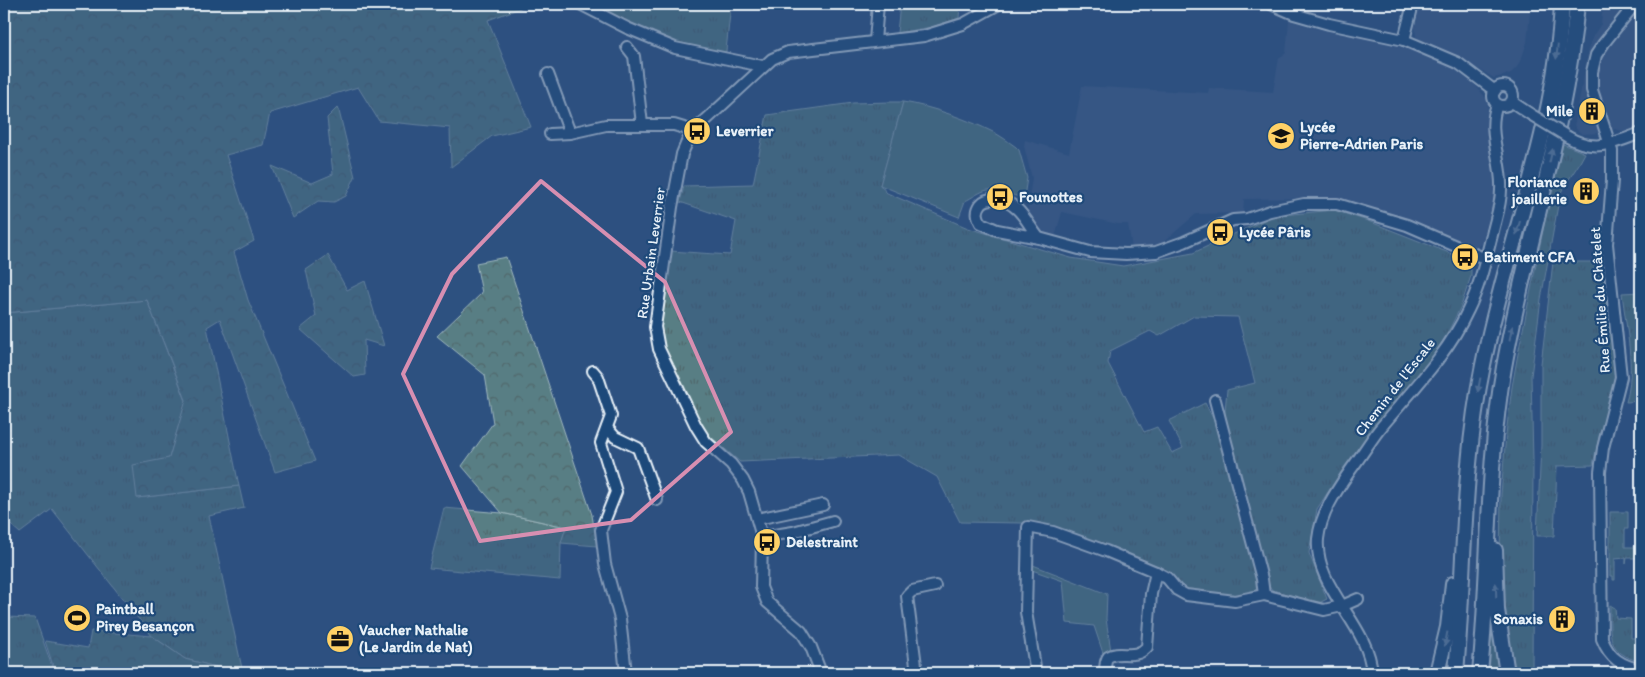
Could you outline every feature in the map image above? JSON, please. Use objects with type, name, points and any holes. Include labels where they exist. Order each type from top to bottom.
[{"type":"highway","points":[[1456,673],[1468,461],[1475,404],[1491,330],[1548,110],[1557,58],[1562,4]]},
{"type":"highway","points":[[1480,673],[1492,468],[1504,367],[1524,272],[1560,120],[1578,4]]},
{"type":"highway","points":[[1492,468],[1497,610],[1507,673]]},
{"type":"highway","points":[[1437,673],[1448,628],[1465,504]]},
{"type":"street","points":[[580,4],[627,28],[675,48],[762,66]]},
{"type":"street","points":[[875,41],[878,4]]},
{"type":"street","name":"Rue Urbain Leverrier","points":[[821,673],[811,647],[801,631],[767,602],[761,587],[762,537],[749,492],[743,480],[731,464],[706,442],[696,426],[658,349],[655,327],[672,207],[682,154],[694,131],[762,66],[772,59],[788,52],[924,36],[964,24],[999,4]]},
{"type":"street","points":[[1271,4],[1294,9],[1329,24],[1404,40],[1458,64],[1495,91]]},
{"type":"street","points":[[1404,40],[1414,4]]},
{"type":"street","name":"Rue Émilie du Châtelet","points":[[1635,4],[1596,55],[1592,72],[1592,90],[1611,144],[1612,175],[1607,244],[1621,377],[1603,448],[1600,472],[1602,639],[1608,652],[1617,661],[1641,670]]},
{"type":"street","points":[[627,47],[634,56],[642,124]]},
{"type":"street","points":[[548,74],[570,133]]},
{"type":"street","points":[[1502,86],[1508,88],[1513,92],[1512,102],[1507,106],[1498,104],[1494,100],[1495,91],[1502,86]]},
{"type":"street","points":[[1512,102],[1568,138],[1590,146],[1611,144],[1641,133]]},
{"type":"street","name":"Chemin de l'Escale","points":[[1372,673],[1372,666],[1363,640],[1324,573],[1318,540],[1323,514],[1343,480],[1376,433],[1435,365],[1468,310],[1486,259],[1502,191],[1500,161],[1494,127],[1498,104]]},
{"type":"street","points":[[550,134],[570,133],[606,125],[642,124],[674,125],[694,131]]},
{"type":"street","points":[[1039,238],[1012,205],[998,199],[992,199],[982,203],[978,209],[978,218],[983,225],[997,230],[1039,238],[1090,252],[1126,254],[1156,252],[1184,242],[1233,220],[1247,219],[1270,211],[1304,204],[1337,204],[1407,225],[1486,259]]},
{"type":"street","points":[[593,371],[598,377],[611,416],[601,443],[616,492],[601,530],[605,564],[620,619],[626,673]]},
{"type":"street","points":[[1215,400],[1262,579],[1264,595]]},
{"type":"street","points":[[607,428],[615,437],[638,448],[657,500]]},
{"type":"street","points":[[757,519],[824,504]]},
{"type":"street","points":[[762,537],[793,532],[833,521]]},
{"type":"street","points":[[1036,673],[1026,612],[1028,527],[1053,532],[1156,572],[1167,578],[1177,590],[1186,595],[1235,602],[1264,595],[1324,610],[1342,606],[1358,599]]},
{"type":"street","points":[[1105,673],[1106,660],[1109,657],[1122,654],[1136,655],[1147,647],[1151,594],[1156,572]]},
{"type":"street","points":[[917,673],[907,596],[912,590],[935,586]]},
{"type":"highlighted area","points":[[541,181],[665,282],[731,432],[631,520],[480,541],[403,374],[452,274]]},
{"type":"shaded area","points":[[1420,4],[1531,4],[1527,42],[1517,67],[1509,75],[1506,74],[1494,78],[1448,52],[1420,40],[1416,36],[1415,27]]},
{"type":"shaded area","points":[[1603,4],[1641,4],[1641,128],[1627,132],[1615,129],[1603,130],[1601,133],[1582,134],[1574,125],[1589,48],[1593,36],[1601,24]]},
{"type":"shaded area","name":"Lycée Pierre-Adrien Paris","points":[[1289,20],[1314,28],[1390,44],[1424,54],[1464,73],[1487,99],[1489,133],[1494,161],[1495,194],[1483,242],[1476,248],[1470,248],[1333,200],[1321,198],[1244,199],[1243,213],[1196,214],[1161,244],[1144,249],[1132,248],[1128,224],[1118,224],[1062,212],[1055,237],[1043,234],[1035,225],[1028,212],[1032,178],[1024,146],[1025,140],[1069,153],[1082,86],[1208,93],[1209,88],[1273,92],[1279,58],[1286,53]]},
{"type":"green space","points":[[4,4],[531,4],[488,20],[531,127],[492,136],[451,167],[450,128],[379,121],[358,87],[270,113],[263,145],[226,155],[254,241],[234,252],[248,300],[315,461],[275,472],[220,319],[207,327],[239,486],[137,498],[133,465],[169,458],[186,400],[147,300],[4,313]]},
{"type":"green space","points":[[574,4],[731,4],[725,60],[637,36]]},
{"type":"green space","points":[[900,4],[960,4],[959,18],[932,27],[897,33]]},
{"type":"green space","points":[[903,102],[880,185],[887,193],[968,228],[1071,258],[1123,266],[1193,253],[1273,216],[1334,210],[1368,221],[1467,260],[1471,265],[1471,276],[1461,306],[1431,362],[1372,430],[1345,466],[1317,509],[1309,553],[1327,599],[1319,603],[1272,590],[1265,578],[1224,421],[1227,390],[1255,383],[1238,317],[1194,316],[1159,336],[1150,331],[1110,351],[1108,363],[1144,432],[1157,427],[1172,453],[1183,448],[1169,421],[1205,403],[1215,422],[1218,422],[1259,581],[1255,592],[1233,596],[1185,589],[1171,573],[1058,530],[1022,523],[960,522],[937,477],[899,455],[740,462],[704,431],[663,349],[660,325],[670,251],[730,255],[736,221],[680,202],[684,186],[753,184],[767,115],[853,103]]},
{"type":"green space","points":[[903,102],[937,110],[973,123],[996,134],[1016,147],[1019,150],[1027,178],[1024,197],[996,190],[985,191],[965,201],[959,217],[880,185]]},
{"type":"green space","points":[[338,107],[355,177],[346,196],[334,202],[318,201],[293,218],[272,166],[312,183],[333,174],[327,118]]},
{"type":"green space","points":[[1563,144],[1585,153],[1560,194],[1541,299],[1531,376],[1533,460],[1532,673],[1513,673],[1505,631],[1500,558],[1501,495],[1506,434],[1517,359],[1544,225]]},
{"type":"green space","points":[[328,255],[347,290],[365,281],[384,346],[364,340],[365,375],[354,377],[300,329],[316,316],[306,270]]},
{"type":"green space","points":[[506,257],[592,515],[597,546],[561,543],[566,527],[502,513],[462,466],[493,423],[485,375],[437,336],[482,293],[476,263]]},
{"type":"green space","points":[[1553,262],[1604,262],[1615,376],[1613,391],[1600,432],[1593,465],[1557,466],[1554,536],[1537,536],[1541,445],[1541,364]]},
{"type":"green space","points":[[1641,292],[1641,401],[1626,402],[1629,389],[1630,362],[1622,293]]},
{"type":"green space","points":[[147,300],[186,401],[169,458],[137,498],[239,486],[244,508],[209,516],[243,673],[223,673],[216,667],[185,659],[152,636],[52,509],[20,533],[4,519],[4,313]]},
{"type":"green space","points":[[444,508],[502,513],[566,527],[561,543],[560,580],[429,568]]},
{"type":"green space","points":[[1610,512],[1628,512],[1628,529],[1625,529],[1625,547],[1641,547],[1641,564],[1640,558],[1627,558],[1626,564],[1626,558],[1615,559],[1615,580],[1613,580],[1613,576],[1610,576]]},
{"type":"green space","points":[[1033,565],[1107,594],[1106,619],[1111,651],[1103,653],[1094,626],[1067,623],[1063,581],[1032,570]]},
{"type":"green space","points":[[1610,605],[1615,608],[1616,618],[1631,619],[1631,638],[1637,638],[1638,641],[1641,641],[1641,662],[1621,653],[1612,642]]},
{"type":"green space","points":[[4,617],[35,618],[54,672],[63,673],[4,673]]},
{"type":"green space","points":[[1492,623],[1494,623],[1503,673],[1489,673]]},
{"type":"green space","points":[[91,631],[152,636],[185,659],[216,667],[223,673],[55,672],[45,641],[88,648]]},
{"type":"place","name":"Mile","points":[[1592,111]]},
{"type":"place","name":"Leverrier","points":[[697,131]]},
{"type":"place","name":"Lycée Pierre-Adrien Paris","points":[[1281,136]]},
{"type":"place","name":"Floriance joaillerie","points":[[1586,191]]},
{"type":"place","name":"Founottes","points":[[1000,197]]},
{"type":"place","name":"Lycée Pâris","points":[[1220,232]]},
{"type":"place","name":"Batiment CFA","points":[[1465,257]]},
{"type":"place","name":"Delestraint","points":[[767,542]]},
{"type":"place","name":"Paintball Pirey Besançon","points":[[77,618]]},
{"type":"place","name":"Sonaxis","points":[[1562,619]]},
{"type":"place","name":"Vaucher Nathalie (Le Jardin de Nat)","points":[[340,639]]}]
